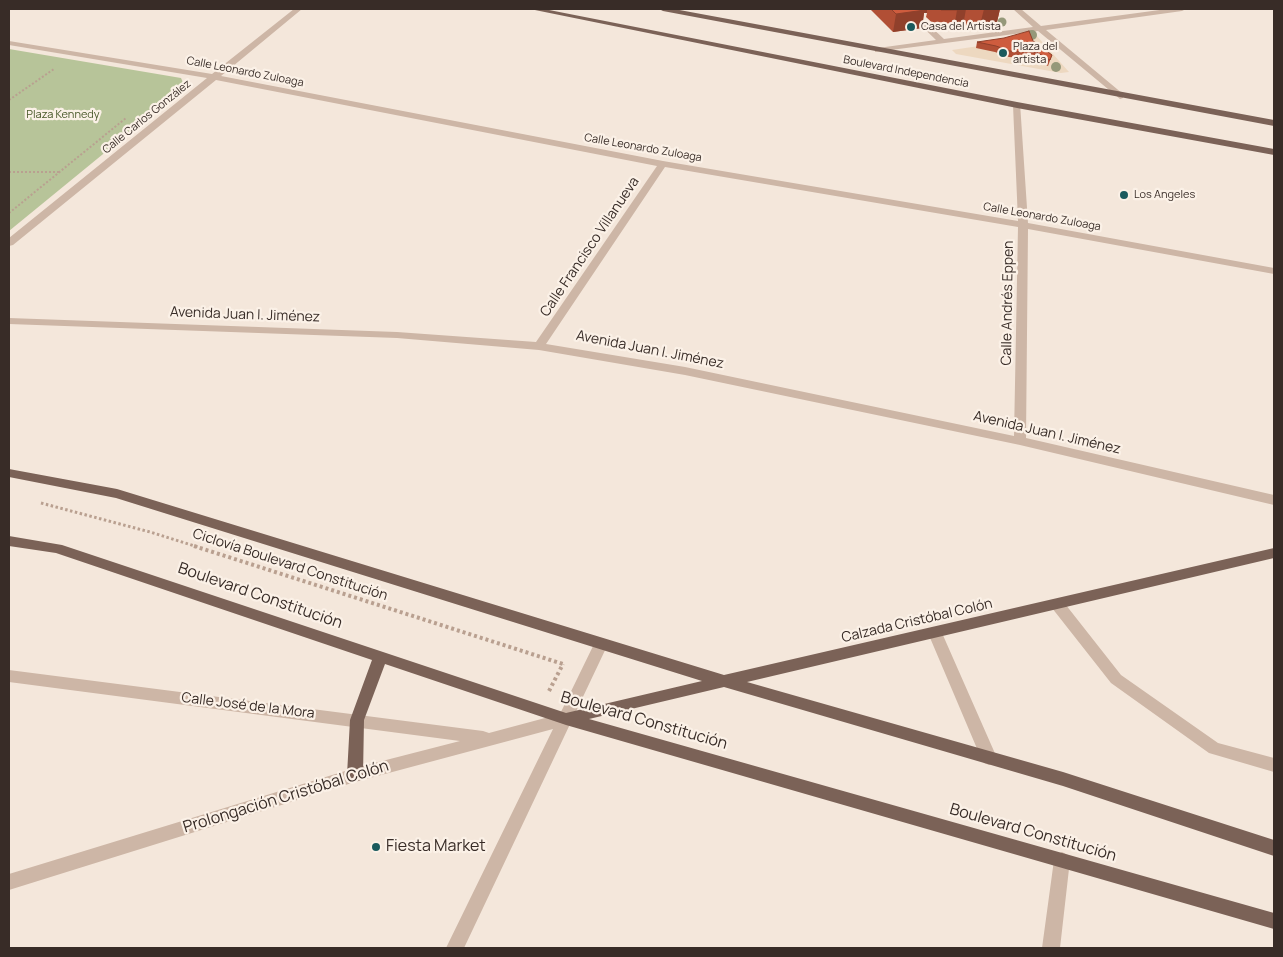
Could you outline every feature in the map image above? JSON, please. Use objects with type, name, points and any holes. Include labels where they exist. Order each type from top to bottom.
[{"type":"main road","name":"Boulevard Independencia","points":[[534,9],[1017,105],[1274,152]]},
{"type":"main road","name":"Boulevard Independencia","points":[[663,9],[693,12],[878,50],[1274,124]]},
{"type":"main road","points":[[9,473],[116,494],[726,682],[1063,779],[1274,848]]},
{"type":"main road","name":"Boulevard Constitución","points":[[9,541],[57,548],[566,719],[1274,921]]},
{"type":"main road","name":"Calzada Cristóbal Colón","points":[[566,719],[1274,553]]},
{"type":"main road","points":[[355,775],[357,720],[380,657]]},
{"type":"street","name":"Calle Carlos González","points":[[9,243],[298,9]]},
{"type":"street","points":[[908,9],[942,41]]},
{"type":"street","points":[[1016,9],[1120,96]]},
{"type":"street","points":[[878,50],[1182,9]]},
{"type":"street","name":"Calle Leonardo Zuloaga","points":[[9,42],[214,77],[663,164],[1024,225],[1274,271]]},
{"type":"street","name":"Calle Andrés Eppen","points":[[1017,105],[1024,225],[1020,441]]},
{"type":"street","name":"Calle Francisco Villanueva","points":[[540,346],[663,164]]},
{"type":"street","name":"Avenida Juan I. Jiménez","points":[[9,321],[397,335],[540,346],[685,371],[1020,441],[1274,500]]},
{"type":"street","points":[[1057,604],[1116,679],[1214,748],[1274,765]]},
{"type":"street","points":[[935,633],[990,758]]},
{"type":"street","points":[[455,948],[601,644]]},
{"type":"street","name":"Calle José de la Mora","points":[[9,676],[488,738]]},
{"type":"street","name":"Prolongación Cristóbal Colón","points":[[9,882],[355,775],[488,738],[566,719]]},
{"type":"street","points":[[1051,948],[1062,860]]},
{"type":"path","points":[[9,100],[57,67],[47,65]]},
{"type":"path","points":[[9,213],[128,117]]},
{"type":"path","points":[[9,172],[60,172]]},
{"type":"path","name":"Ciclovía Boulevard Constitución","points":[[37,502],[150,532],[563,664]]},
{"type":"path","points":[[539,710],[578,637]]},
{"type":"green space","name":"Plaza Kennedy","points":[[9,49],[181,78],[185,87],[9,231]]},
{"type":"shaded area","name":"Plaza del artista","points":[[1027,33],[1036,35],[1069,72],[1061,73],[956,54],[952,50],[999,43]]},
{"type":"building","points":[[891,9],[923,9],[925,10],[896,14]]},
{"type":"building","points":[[940,9],[961,9],[941,10]]},
{"type":"building","points":[[1029,31],[1033,41],[1052,55],[1050,60],[1036,52],[1010,51],[977,42],[1004,38]]},
{"type":"place","name":"Casa del Artista","points":[[911,27]]},
{"type":"place","name":"Plaza del artista","points":[[1003,53]]},
{"type":"place","name":"Los Angeles","points":[[1124,195]]},
{"type":"place","name":"Fiesta Market","points":[[376,847]]}]
